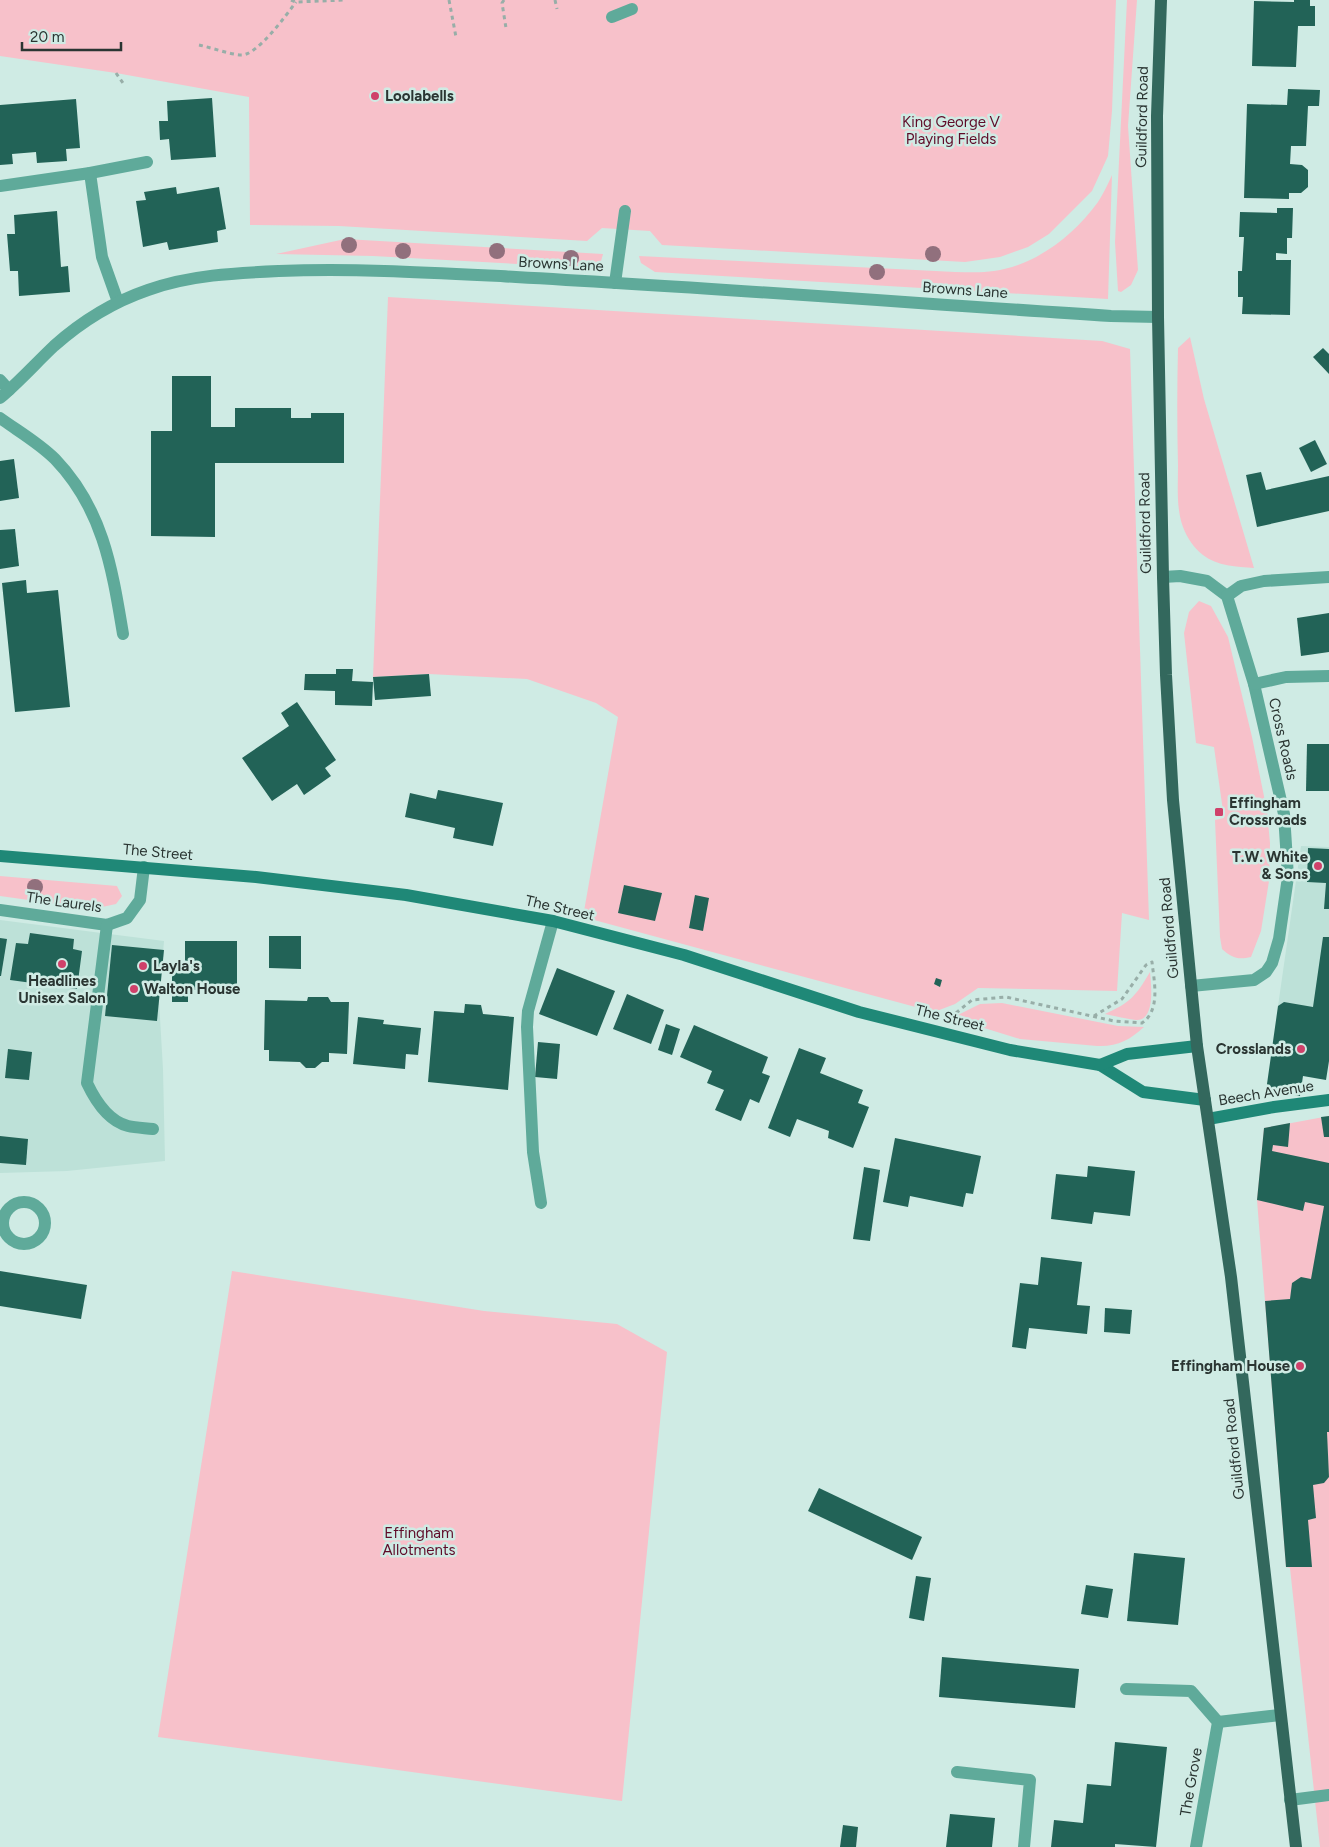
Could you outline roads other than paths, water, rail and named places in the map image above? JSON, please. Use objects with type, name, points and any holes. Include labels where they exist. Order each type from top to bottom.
[{"type":"main road","name":"Guildford Road","points":[[1161,0],[1157,116],[1162,577],[1174,800],[1197,1046],[1231,1277],[1296,1847]]},
{"type":"street","points":[[612,17],[632,9]]},
{"type":"street","points":[[0,186],[90,174],[147,162]]},
{"type":"street","points":[[90,174],[102,257],[118,302]]},
{"type":"street","points":[[615,283],[625,211]]},
{"type":"street","name":"Browns Lane","points":[[5,394],[71,332],[118,302],[150,289],[186,280],[256,272],[385,270],[615,283],[1111,316],[1158,317]]},
{"type":"street","points":[[0,380],[5,394]]},
{"type":"street","points":[[0,418],[53,458],[75,483],[106,546],[123,634]]},
{"type":"street","points":[[1162,577],[1180,576],[1207,581],[1227,596],[1241,586],[1264,581],[1329,577]]},
{"type":"street","name":"Cross Roads","points":[[1191,986],[1254,980],[1266,972],[1272,963],[1279,939],[1288,877],[1284,814],[1254,684],[1227,596]]},
{"type":"street","points":[[1254,684],[1286,677],[1329,676]]},
{"type":"street","name":"The Street","points":[[0,856],[144,867],[406,895],[553,921],[684,955],[859,1012],[1010,1050],[1100,1065],[1143,1092],[1205,1100]]},
{"type":"street","name":"The Laurels","points":[[0,910],[107,924],[127,918],[140,900],[144,867]]},
{"type":"street","points":[[541,1202],[532,1152],[527,1027],[528,1011],[553,921]]},
{"type":"street","points":[[107,924],[87,1083],[94,1098],[109,1114],[126,1125],[153,1130]]},
{"type":"street","points":[[1100,1065],[1127,1054],[1197,1046]]},
{"type":"street","name":"Beech Avenue","points":[[1208,1119],[1274,1107],[1329,1100]]},
{"type":"street","points":[[1126,1689],[1191,1691],[1218,1722],[1280,1715]]},
{"type":"street","name":"The Grove","points":[[1196,1847],[1218,1722]]},
{"type":"street","points":[[957,1772],[1030,1780],[1024,1847]]},
{"type":"street","points":[[1290,1800],[1329,1795]]},
{"type":"place","name":"Loolabells","points":[[375,96]]},
{"type":"place","name":"Effingham Crossroads","points":[[1219,812]]},
{"type":"place","name":"T.W. White & Sons","points":[[1318,866]]},
{"type":"place","name":"Headlines Unisex Salon","points":[[62,964]]},
{"type":"place","name":"Layla's","points":[[143,966]]},
{"type":"place","name":"Walton House","points":[[134,989]]},
{"type":"place","name":"Crosslands","points":[[1301,1049]]},
{"type":"place","name":"Effingham House","points":[[1300,1366]]},
{"type":"park label","name":"King George V Playing Fields","points":[[951,130]]},
{"type":"park label","name":"Effingham Allotments","points":[[419,1542]]}]
